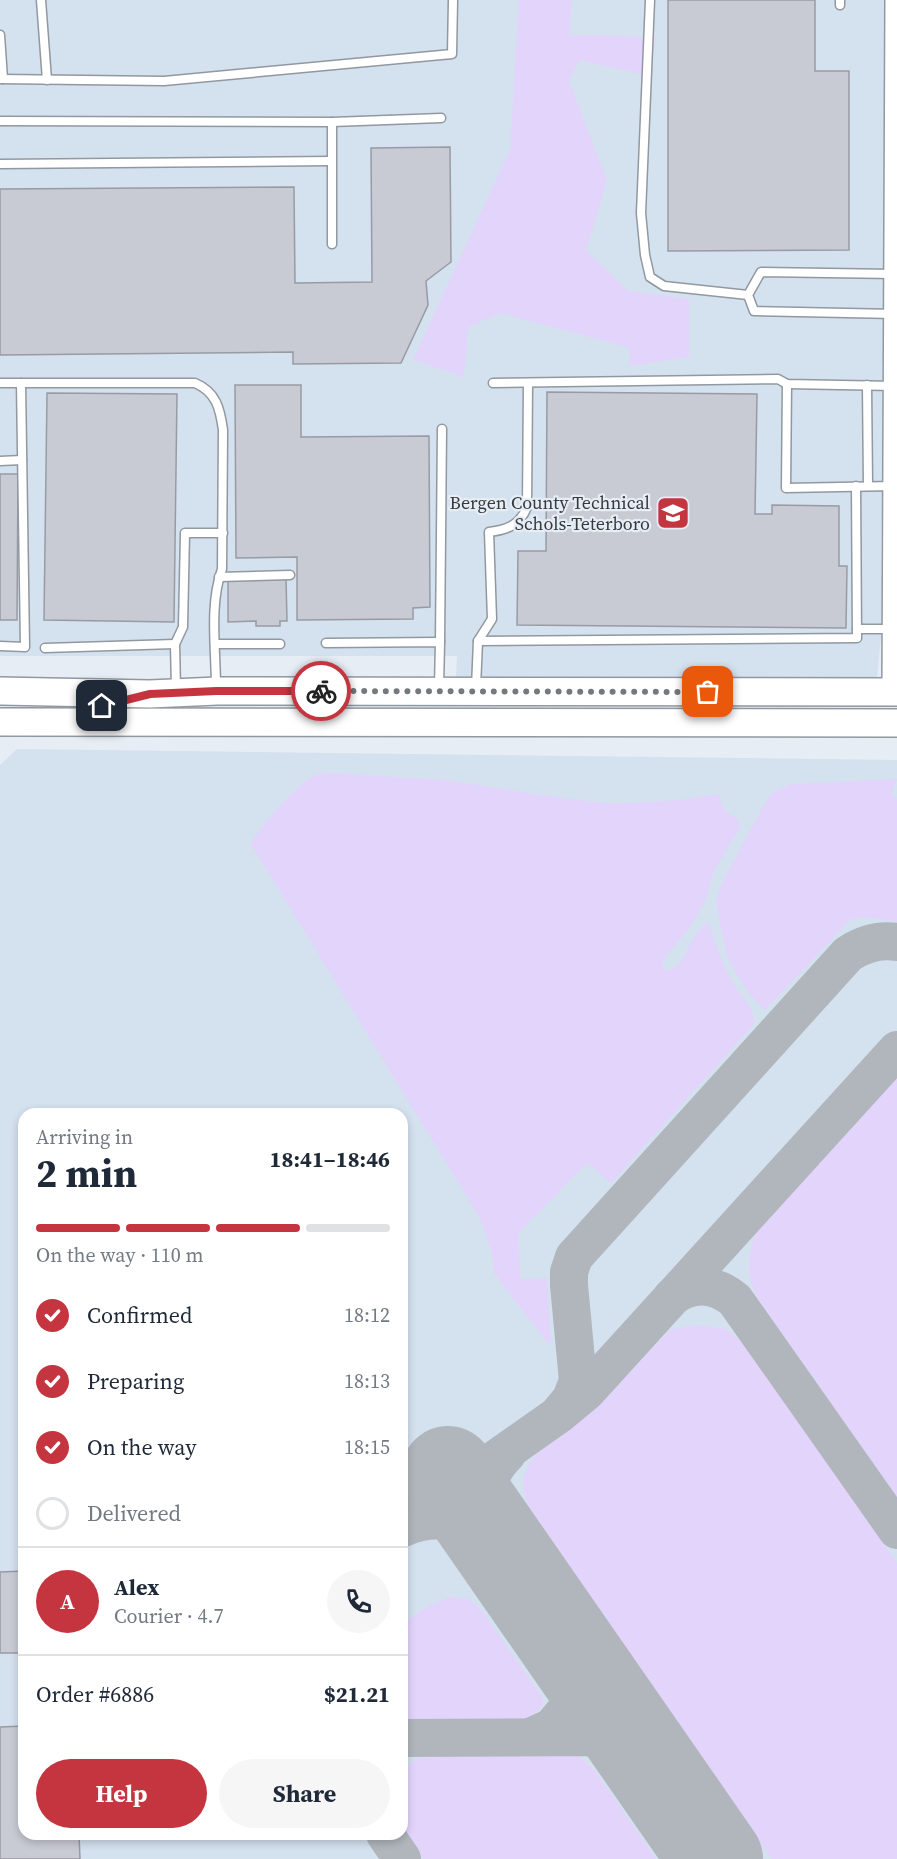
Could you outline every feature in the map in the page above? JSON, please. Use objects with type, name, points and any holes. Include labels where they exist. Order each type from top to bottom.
[{"type":"highway","points":[[0,691],[163,693],[216,691],[895,692]]},
{"type":"highway","points":[[0,707],[102,706],[163,693]]},
{"type":"highway","points":[[0,722],[897,723]]},
{"type":"street","points":[[895,692],[896,0]]},
{"type":"lane","points":[[41,0],[47,80]]},
{"type":"lane","points":[[0,35],[1,79],[164,81],[452,54],[453,0]]},
{"type":"lane","points":[[651,0],[641,213],[645,255],[650,277],[664,286],[748,295]]},
{"type":"lane","points":[[0,121],[332,122],[441,118]]},
{"type":"lane","points":[[332,122],[332,244]]},
{"type":"lane","points":[[0,164],[331,161]]},
{"type":"lane","points":[[748,295],[761,272],[895,274]]},
{"type":"lane","points":[[748,295],[754,310],[895,314]]},
{"type":"lane","points":[[493,382],[778,379],[787,384],[867,385],[896,390]]},
{"type":"lane","points":[[0,383],[195,383],[214,396],[220,411],[223,430],[222,569],[216,584],[216,691]]},
{"type":"lane","points":[[0,646],[25,647],[21,383]]},
{"type":"lane","points":[[476,691],[478,641],[492,620],[489,532],[503,531],[513,526],[523,517],[527,507],[528,383]]},
{"type":"lane","points":[[787,384],[786,488],[868,486],[896,496]]},
{"type":"lane","points":[[867,385],[868,486]]},
{"type":"lane","points":[[439,691],[442,429]]},
{"type":"lane","points":[[0,461],[22,460]]},
{"type":"lane","points":[[478,641],[857,638],[856,486]]},
{"type":"lane","points":[[163,693],[175,644],[183,627],[185,533],[222,532]]},
{"type":"lane","points":[[219,577],[290,575]]},
{"type":"lane","points":[[857,628],[896,629]]},
{"type":"lane","points":[[326,643],[440,642]]},
{"type":"lane","points":[[45,648],[175,644]]},
{"type":"lane","points":[[215,644],[280,644]]},
{"type":"shaded area","points":[[0,0],[897,0],[895,363],[882,365],[886,399],[881,545],[883,617],[877,678],[456,677],[457,656],[0,656]]},
{"type":"shaded area","points":[[519,0],[572,0],[569,35],[656,37],[649,76],[579,60],[569,81],[607,181],[586,250],[628,291],[689,299],[689,357],[629,366],[630,348],[501,313],[468,327],[464,377],[413,360],[510,150]]},
{"type":"shaded area","points":[[17,749],[897,760],[897,1859],[0,1859],[0,765]]},
{"type":"shaded area","points":[[330,773],[453,781],[613,804],[679,800],[720,794],[724,810],[738,819],[740,827],[714,871],[705,901],[689,929],[667,954],[662,964],[664,970],[678,965],[695,936],[709,923],[715,944],[733,984],[752,1011],[754,1024],[611,1183],[587,1163],[520,1231],[518,1238],[521,1279],[547,1278],[551,1347],[494,1273],[492,1253],[480,1218],[251,844],[296,789],[314,776]]},
{"type":"shaded area","points":[[897,779],[892,791],[893,796],[897,799],[897,922],[864,917],[851,919],[765,1010],[747,991],[727,957],[716,901],[721,885],[764,805],[772,793],[791,784]]},
{"type":"shaded area","points":[[897,1077],[897,1497],[760,1302],[752,1284],[749,1257],[758,1229]]},
{"type":"shaded area","points":[[696,1325],[726,1329],[748,1348],[897,1563],[897,1859],[772,1859],[530,1511],[523,1489],[524,1475],[542,1447],[569,1430],[601,1403],[670,1330]]},
{"type":"shaded area","points":[[450,1597],[469,1599],[482,1611],[544,1700],[540,1708],[534,1714],[518,1719],[408,1719],[408,1620],[427,1607]]},
{"type":"shaded area","points":[[557,1751],[580,1757],[595,1771],[656,1859],[423,1859],[408,1838],[408,1766],[425,1755]]},
{"type":"building","points":[[668,0],[815,0],[815,71],[849,71],[849,250],[668,251]]},
{"type":"building","points":[[450,147],[451,262],[426,281],[428,305],[401,363],[293,364],[293,352],[0,355],[0,189],[294,187],[295,283],[372,282],[371,148]]},
{"type":"building","points":[[235,385],[301,385],[301,437],[429,436],[430,607],[413,608],[413,619],[297,620],[297,557],[236,558]]},
{"type":"building","points":[[547,392],[757,394],[755,514],[772,514],[772,505],[839,506],[839,566],[847,566],[846,628],[517,625],[518,551],[546,551]]},
{"type":"building","points":[[47,393],[177,394],[174,622],[44,620]]},
{"type":"building","points":[[0,474],[18,474],[17,620],[0,620]]},
{"type":"building","points":[[286,578],[287,621],[280,621],[280,626],[256,626],[256,621],[228,622],[228,579]]},
{"type":"building","points":[[18,1571],[18,1653],[0,1653],[0,1572]]},
{"type":"building","points":[[18,1726],[18,1840],[79,1840],[80,1859],[0,1859],[0,1727]]},
{"type":"taxiway","points":[[561,1411],[571,1399],[578,1381],[569,1285],[569,1272],[574,1257],[848,954],[871,943],[897,942]]},
{"type":"taxiway","points":[[408,1521],[558,1415],[587,1391],[897,1050]]},
{"type":"taxiway","points":[[672,1297],[688,1288],[704,1286],[720,1291],[735,1300],[897,1530]]},
{"type":"taxiway","points":[[494,1541],[487,1517],[486,1495],[492,1474],[507,1454]]},
{"type":"taxiway","points":[[408,1526],[430,1521],[453,1523],[464,1526],[498,1545]]},
{"type":"taxiway","points":[[530,1737],[552,1727],[567,1709],[575,1683],[567,1646]]},
{"type":"taxiway","points":[[408,1738],[596,1737],[627,1751],[659,1778]]},
{"type":"taxiway","points":[[389,1840],[402,1859]]},
{"type":"runway","points":[[448,1473],[716,1859]]},
{"type":"way so far","points":[[321,691],[708,692]]},
{"type":"place","name":"Bergen County Technical Schols-Teterboro","points":[[673,513]]},
{"type":"route","points":[[102,706],[150,694],[216,691],[321,691]]}]
